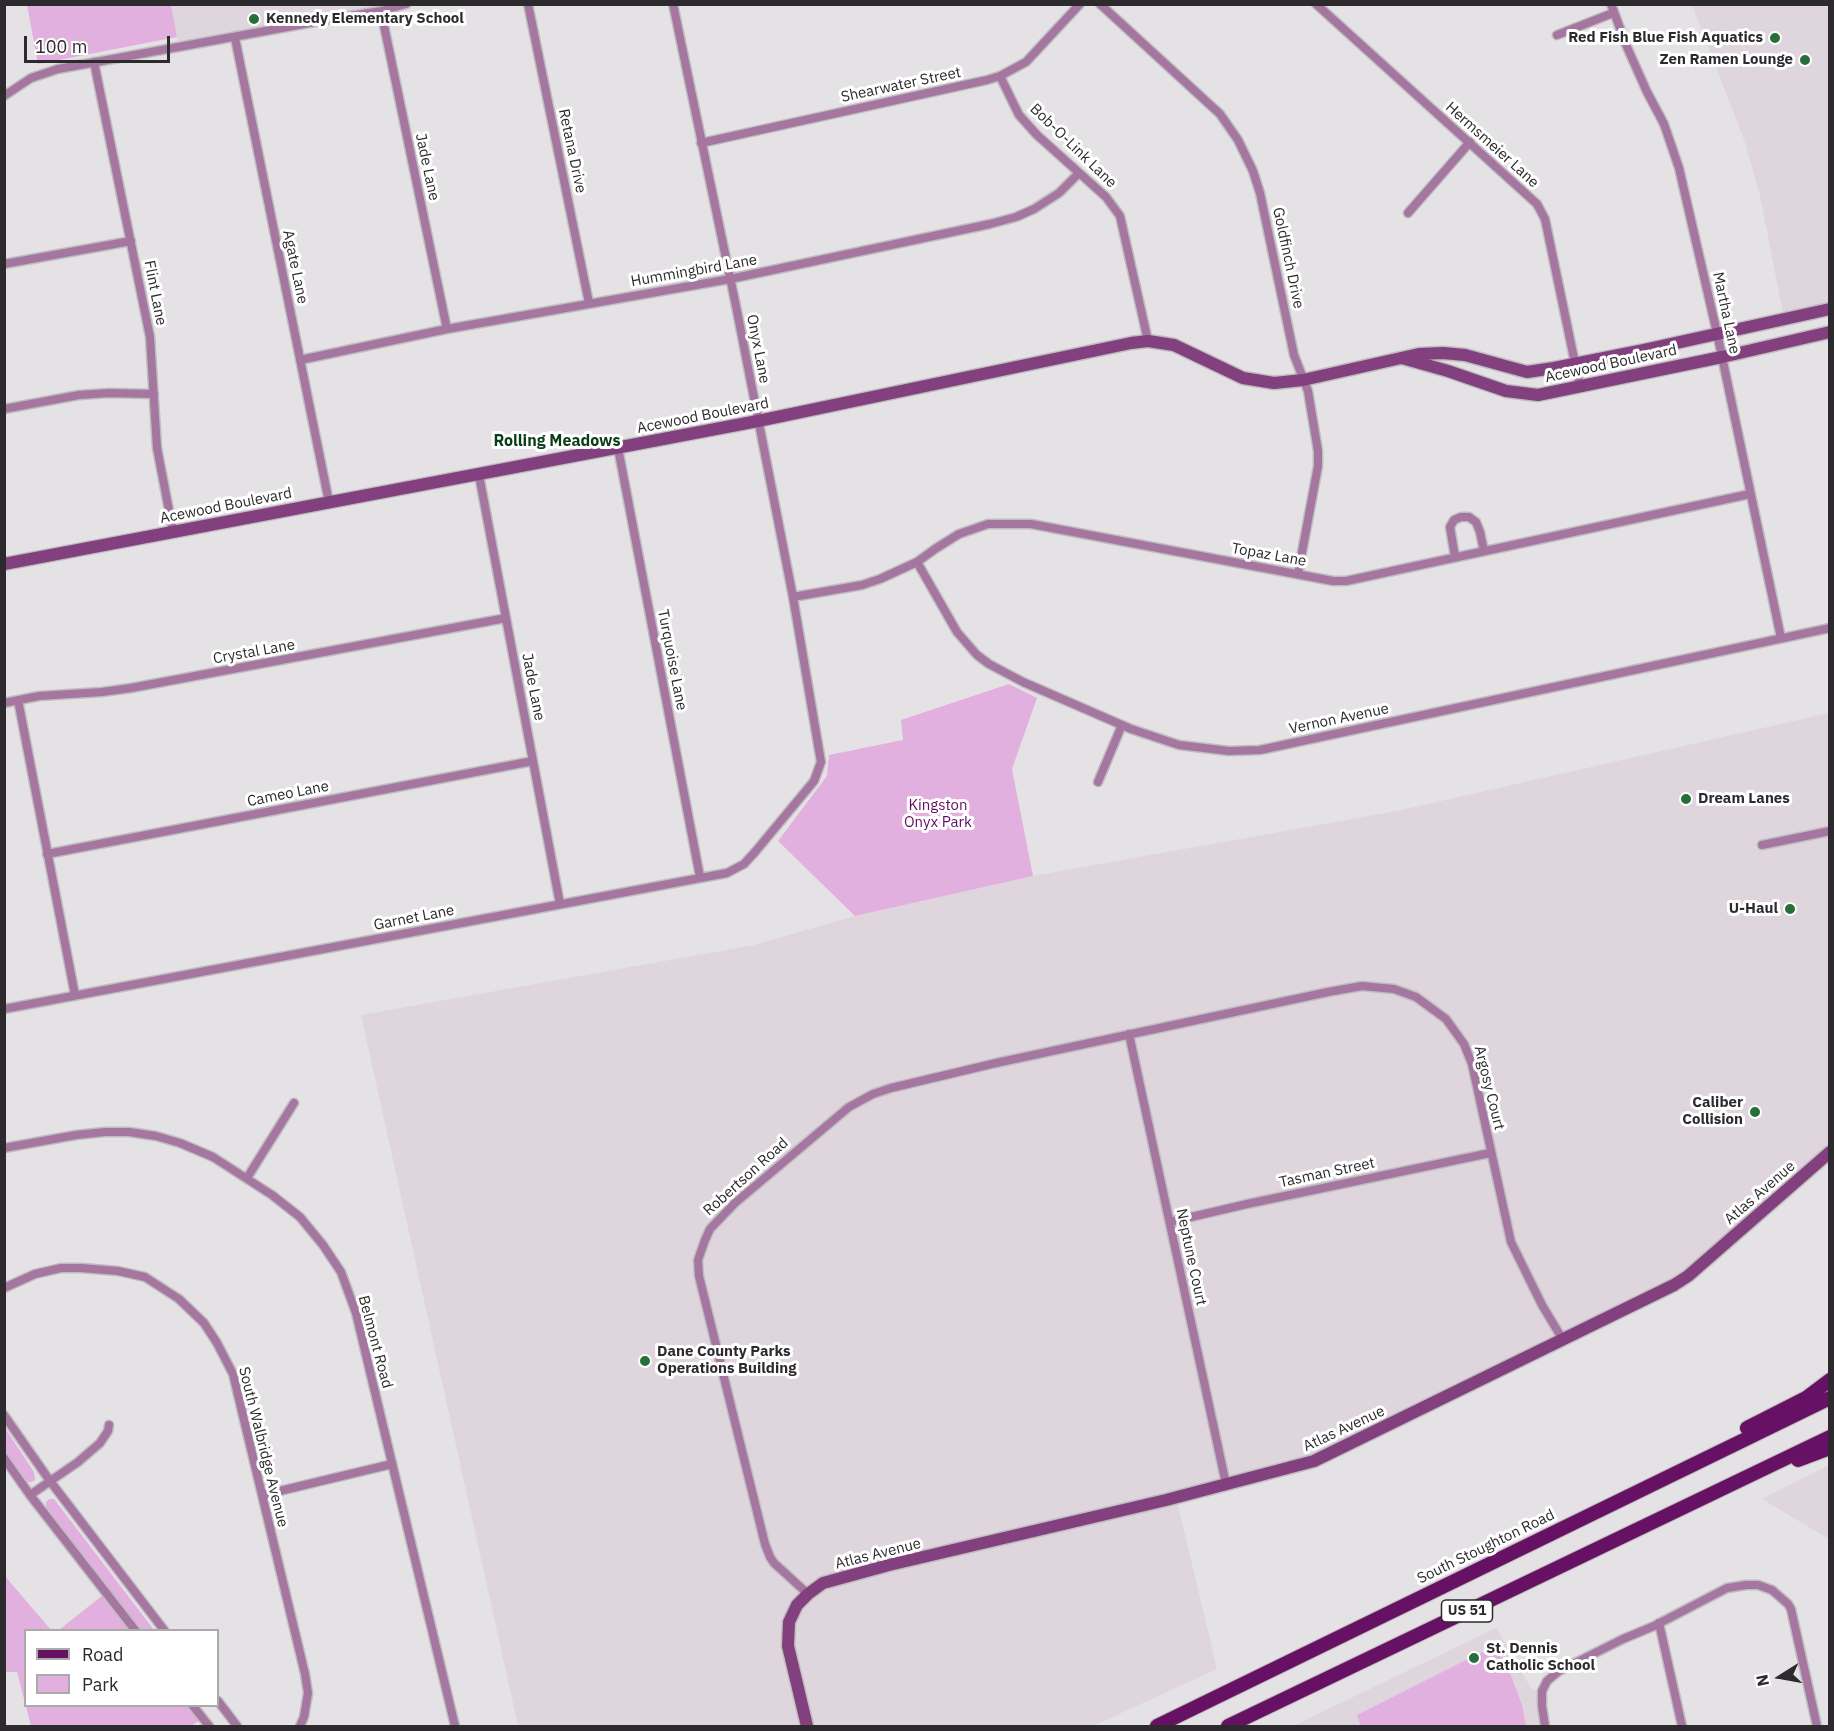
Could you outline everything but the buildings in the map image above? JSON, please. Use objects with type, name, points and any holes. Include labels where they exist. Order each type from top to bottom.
[{"type":"main road","points":[[1498,1559],[1806,1398],[1830,1380]]},
{"type":"main road","name":"South Stoughton Road","points":[[1157,1726],[1830,1398]]},
{"type":"main road","name":"US 51","points":[[1228,1726],[1830,1437]]},
{"type":"main road","points":[[1707,1496],[1830,1448]]},
{"type":"street","points":[[5,96],[40,74],[331,18],[381,11],[406,4]]},
{"type":"street","name":"Retana Drive","points":[[528,4],[590,303]]},
{"type":"street","name":"Onyx Lane","points":[[673,4],[793,597],[821,762],[814,781],[799,800]]},
{"type":"street","name":"Shearwater Street","points":[[701,143],[1000,76],[1026,62],[1080,4]]},
{"type":"street","name":"Goldfinch Drive","points":[[1100,4],[1220,114],[1243,150],[1253,171],[1260,193],[1294,355],[1308,391],[1318,451],[1318,466],[1298,574]]},
{"type":"street","name":"Hermsmeier Lane","points":[[1316,4],[1537,204],[1545,219],[1580,387]]},
{"type":"street","points":[[1557,35],[1612,9]]},
{"type":"street","name":"Martha Lane","points":[[1612,9],[1647,92],[1664,124],[1689,209],[1781,638]]},
{"type":"street","name":"Jade Lane","points":[[381,11],[447,329]]},
{"type":"street","name":"Agate Lane","points":[[235,38],[329,502]]},
{"type":"street","name":"Flint Lane","points":[[94,62],[150,338],[157,448],[173,531]]},
{"type":"street","name":"Bob-O-Link Lane","points":[[1000,76],[1019,115],[1037,135],[1112,202],[1120,216],[1148,341]]},
{"type":"street","points":[[1408,213],[1470,142]]},
{"type":"street","name":"Hummingbird Lane","points":[[300,360],[447,329],[730,279],[1016,217],[1059,193],[1079,173]]},
{"type":"street","points":[[4,264],[131,241]]},
{"type":"street","name":"Acewood Boulevard","points":[[4,564],[758,421],[1131,343],[1148,341],[1174,345],[1243,378],[1274,383],[1303,380],[1419,354],[1465,355],[1527,372],[1575,364],[1830,309]]},
{"type":"street","name":"Acewood Boulevard","points":[[1401,358],[1506,391],[1538,395],[1830,332]]},
{"type":"street","points":[[4,409],[79,395],[154,394]]},
{"type":"street","name":"Turquoise Lane","points":[[618,448],[700,877]]},
{"type":"street","name":"Jade Lane","points":[[479,475],[560,904]]},
{"type":"street","name":"Topaz Lane","points":[[793,597],[862,585],[880,579],[917,562],[959,534],[988,524],[1031,524],[1333,581],[1346,581],[1750,495]]},
{"type":"street","points":[[1455,557],[1450,527],[1454,520],[1461,517],[1469,517],[1476,522],[1484,551]]},
{"type":"street","name":"Vernon Avenue","points":[[917,562],[957,632],[977,655],[989,664],[1023,682],[1122,725],[1179,745],[1229,751],[1260,750],[1830,628]]},
{"type":"street","name":"Crystal Lane","points":[[4,703],[39,696],[131,688],[506,618]]},
{"type":"street","points":[[18,700],[75,996]]},
{"type":"street","points":[[1098,782],[1122,725]]},
{"type":"street","name":"Cameo Lane","points":[[47,854],[533,761]]},
{"type":"street","name":"Garnet Lane","points":[[4,1009],[727,873],[744,864],[799,800]]},
{"type":"street","points":[[1762,845],[1830,831]]},
{"type":"street","name":"Argosy Court","points":[[1129,1034],[1362,986],[1394,989],[1416,997],[1432,1008],[1446,1019],[1464,1044],[1472,1064],[1511,1242],[1542,1305],[1563,1340]]},
{"type":"street","name":"Neptune Court","points":[[1129,1034],[1226,1484]]},
{"type":"street","name":"Robertson Road","points":[[808,1594],[774,1563],[765,1544],[699,1276],[700,1252],[710,1229],[735,1203],[848,1108],[873,1094],[986,1065],[1129,1034]]},
{"type":"street","points":[[247,1178],[294,1103]]},
{"type":"street","name":"Belmont Road","points":[[4,1148],[105,1132],[129,1132],[180,1143],[213,1157],[247,1178],[300,1217],[323,1245],[340,1272],[356,1313],[455,1726]]},
{"type":"street","name":"Atlas Avenue","points":[[808,1594],[838,1578],[1314,1461],[1674,1285],[1688,1276],[1830,1152]]},
{"type":"street","name":"Tasman Street","points":[[1170,1222],[1490,1153]]},
{"type":"street","name":"South Walbridge Avenue","points":[[4,1288],[51,1269],[81,1268],[118,1271],[145,1277],[178,1299],[204,1323],[222,1351],[233,1374],[263,1496],[307,1686],[307,1700],[300,1726]]},
{"type":"street","points":[[4,1415],[50,1481],[163,1629]]},
{"type":"street","points":[[30,1495],[78,1462],[100,1443],[110,1425]]},
{"type":"street","points":[[4,1458],[134,1629]]},
{"type":"street","points":[[263,1496],[392,1464]]},
{"type":"street","points":[[1545,1726],[1542,1691],[1547,1681],[1559,1671],[1727,1588],[1758,1585],[1772,1590],[1791,1609],[1817,1726]]},
{"type":"street","points":[[807,1726],[788,1646],[789,1622],[797,1605],[808,1594]]},
{"type":"street","points":[[1659,1623],[1682,1726]]},
{"type":"street","points":[[219,1702],[237,1726]]},
{"type":"street","points":[[194,1707],[209,1726]]},
{"type":"shaded area","name":"Kennedy Elementary School","points":[[397,4],[179,47],[171,5]]},
{"type":"shaded area","points":[[1692,5],[1829,5],[1829,309],[1784,318],[1760,196],[1746,145]]},
{"type":"shaded area","points":[[1829,713],[1829,1152],[1688,1276],[1315,1461],[1176,1497],[1217,1669],[1093,1726],[518,1726],[361,1015],[754,945],[855,916],[1033,876],[1397,811]]},
{"type":"shaded area","points":[[1829,1465],[1829,1539],[1762,1499]]},
{"type":"shaded area","name":"St. Dennis Catholic School","points":[[1496,1628],[1531,1688],[1542,1695],[1545,1726],[1293,1726]]},
{"type":"green space","points":[[27,5],[171,5],[177,37],[38,64]]},
{"type":"green space","name":"Kingston Onyx Park","points":[[1009,684],[1037,698],[1012,769],[1033,876],[855,916],[778,841],[827,776],[829,755],[903,740],[901,720]]},
{"type":"green space","points":[[5,1428],[34,1472],[35,1480],[32,1482],[25,1479],[5,1451]]},
{"type":"green space","points":[[54,1499],[153,1629],[139,1629],[46,1507],[46,1502]]},
{"type":"green space","points":[[4,1575],[50,1629],[24,1629],[24,1699],[17,1672],[5,1672]]},
{"type":"green space","points":[[103,1595],[129,1629],[60,1629]]},
{"type":"green space","name":"St. Dennis Catholic School","points":[[1494,1646],[1510,1673],[1522,1705],[1526,1726],[1361,1726],[1357,1715]]},
{"type":"green space","points":[[26,1707],[189,1707],[199,1721],[191,1726],[31,1726]]},
{"type":"place","name":"Kennedy Elementary School","points":[[254,19]]},
{"type":"place","name":"Red Fish Blue Fish Aquatics","points":[[1775,38]]},
{"type":"place","name":"Zen Ramen Lounge","points":[[1805,60]]},
{"type":"place","name":"Dream Lanes","points":[[1686,799]]},
{"type":"place","name":"U-Haul","points":[[1790,909]]},
{"type":"place","name":"Caliber Collision","points":[[1755,1112]]},
{"type":"place","name":"Dane County Parks Operations Building","points":[[645,1361]]},
{"type":"place","name":"St. Dennis Catholic School","points":[[1474,1658]]},
{"type":"district","name":"Rolling Meadows","points":[[557,441]]}]
